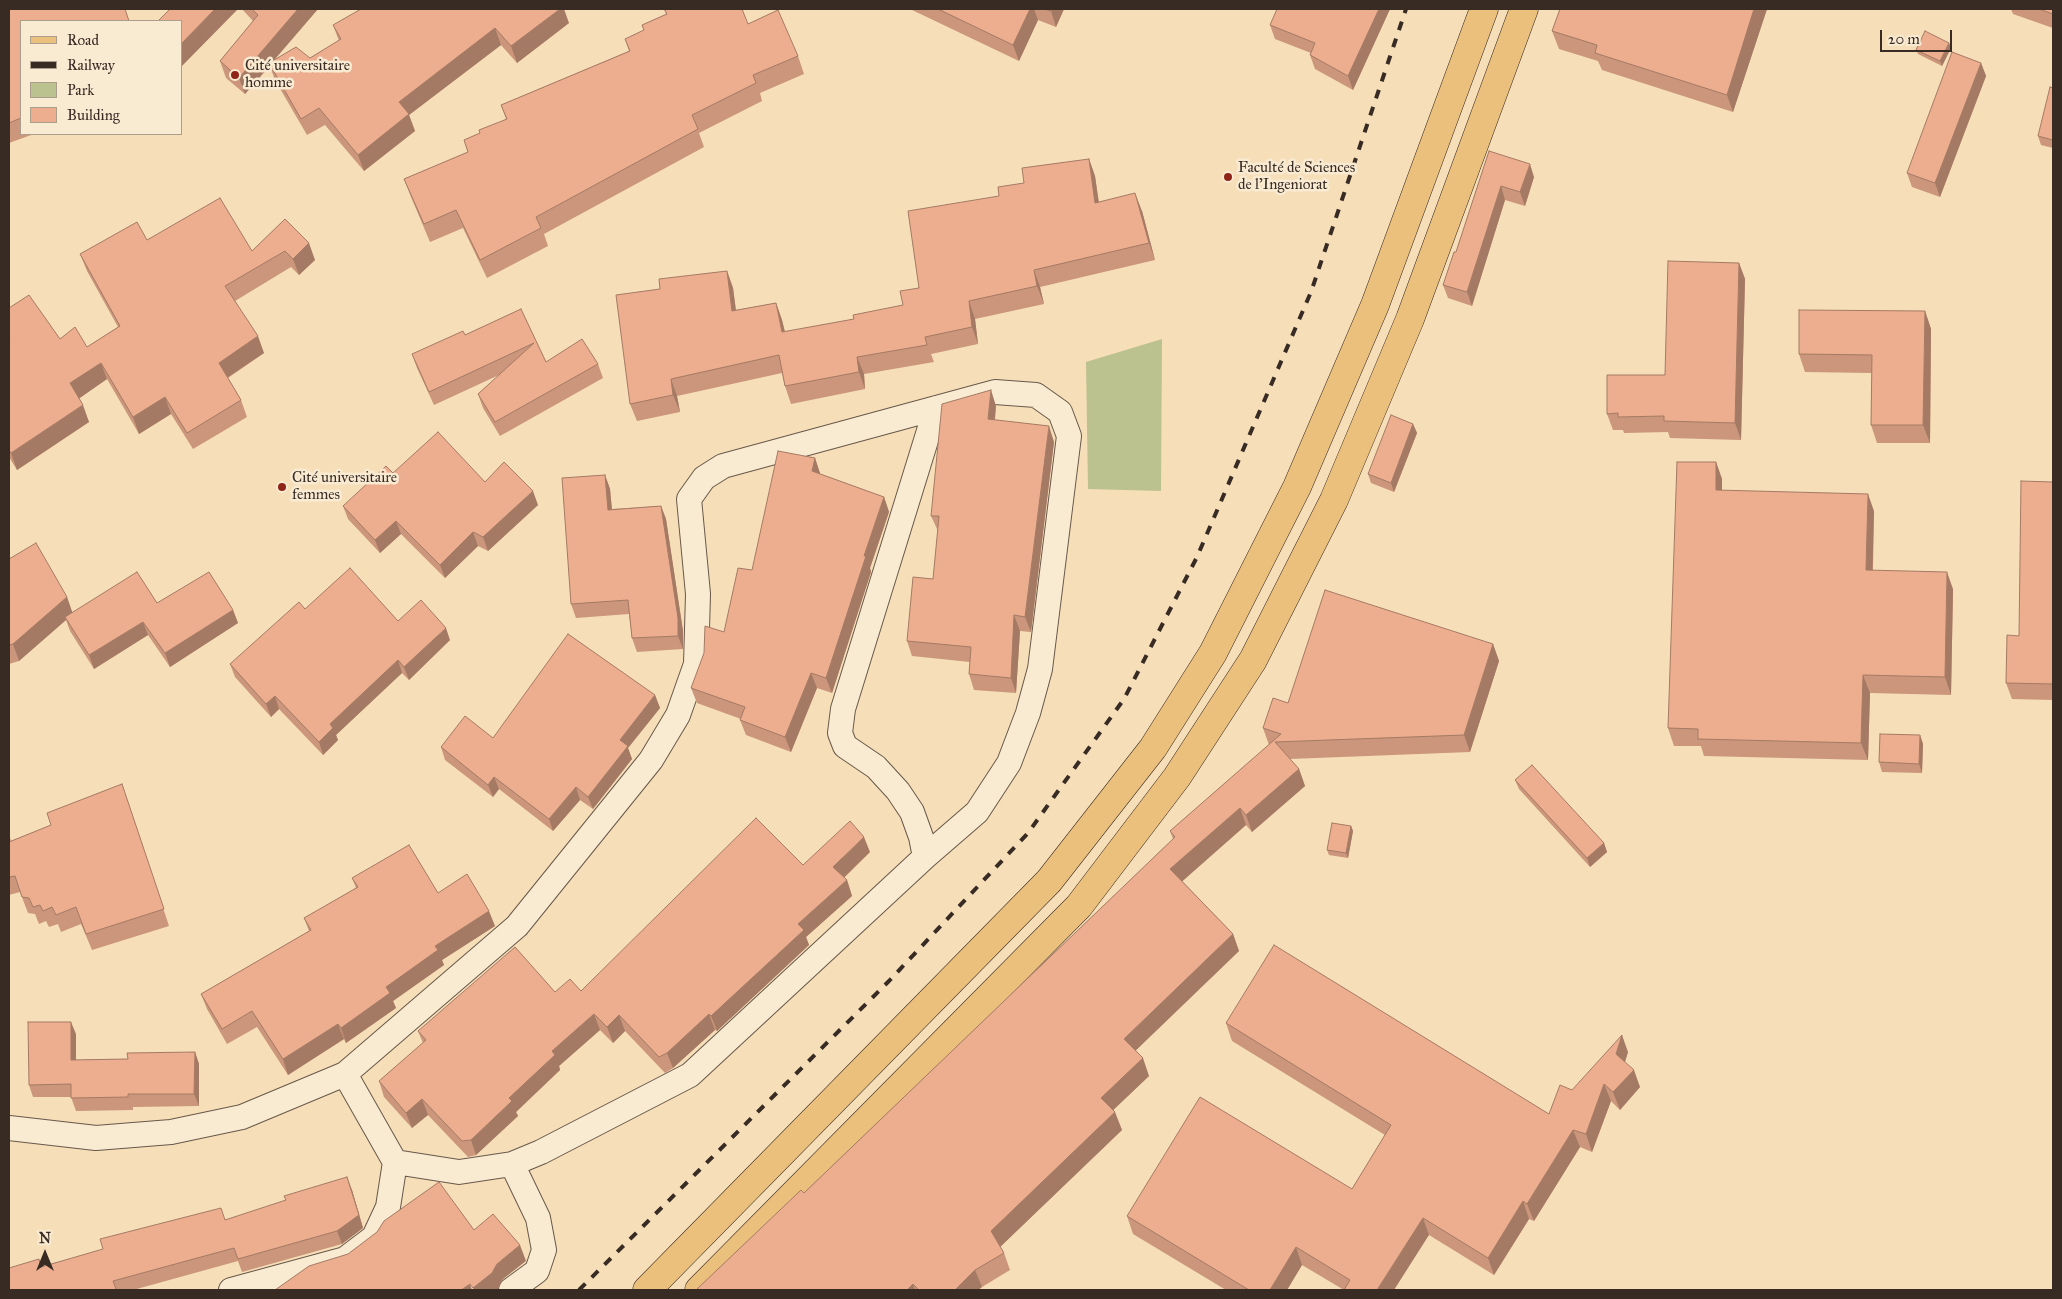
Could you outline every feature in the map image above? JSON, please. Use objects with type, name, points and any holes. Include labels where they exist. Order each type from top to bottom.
[{"type":"main road","points":[[647,1290],[1049,881],[1152,748],[1213,653],[1297,487],[1375,304],[1484,9]]},
{"type":"main road","points":[[699,1290],[1079,906],[1177,777],[1253,660],[1334,500],[1410,319],[1524,9]]},
{"type":"street","points":[[9,1128],[96,1138],[171,1132],[242,1117],[345,1074],[517,926],[651,760],[678,716],[696,664],[698,594],[689,499],[704,478],[723,466],[995,392],[1036,395],[1060,412],[1069,436],[1040,669],[1028,713],[1009,763],[978,812],[925,857],[690,1075],[541,1152],[512,1164],[459,1172],[395,1162]]},
{"type":"street","points":[[925,857],[921,836],[912,812],[898,791],[876,767],[845,746],[840,733],[843,709],[936,408]]},
{"type":"street","points":[[231,1290],[345,1259],[374,1237],[388,1207],[395,1162],[345,1074]]},
{"type":"street","points":[[511,1290],[536,1271],[544,1250],[538,1218],[512,1164]]},
{"type":"green space","points":[[1162,339],[1161,491],[1088,489],[1086,362]]},
{"type":"building","points":[[9,9],[125,9],[129,20],[20,20],[20,118],[9,123]]},
{"type":"building","points":[[170,9],[215,9],[182,43],[182,20],[159,20]]},
{"type":"building","points":[[252,9],[298,9],[239,78],[220,61],[258,15]]},
{"type":"building","points":[[361,9],[560,9],[511,46],[495,28],[399,102],[409,114],[358,155],[319,108],[301,119],[269,63],[296,47],[310,58],[341,39],[333,25]]},
{"type":"building","points":[[664,9],[742,9],[748,24],[778,10],[798,56],[753,75],[756,83],[692,115],[698,129],[536,217],[541,228],[480,260],[456,210],[424,224],[404,179],[468,152],[464,140],[480,133],[479,130],[507,119],[501,105],[630,51],[625,39],[644,30],[642,25],[667,14]]},
{"type":"building","points":[[938,9],[1030,9],[1013,45]]},
{"type":"building","points":[[1277,9],[1379,9],[1348,76],[1310,55],[1315,43],[1270,25]]},
{"type":"building","points":[[1560,9],[1754,9],[1727,95],[1595,53],[1597,45],[1552,31]]},
{"type":"building","points":[[2039,9],[2053,9],[2053,14]]},
{"type":"building","points":[[1925,31],[1949,43],[1940,61],[1916,50]]},
{"type":"building","points":[[1952,52],[1981,63],[1935,183],[1907,173]]},
{"type":"building","points":[[2050,87],[2053,88],[2053,140],[2038,136]]},
{"type":"building","points":[[1489,151],[1530,164],[1520,192],[1501,186],[1467,292],[1443,285],[1454,252],[1456,252]]},
{"type":"building","points":[[1089,159],[1095,203],[1135,193],[1149,243],[1034,270],[1037,286],[969,301],[972,327],[925,337],[927,345],[857,357],[859,372],[785,386],[779,355],[671,379],[673,395],[630,404],[616,295],[660,289],[659,279],[727,271],[732,311],[776,303],[782,332],[854,319],[853,315],[903,305],[900,291],[919,288],[908,211],[999,196],[998,187],[1024,183],[1022,168]]},
{"type":"building","points":[[220,198],[252,251],[285,219],[309,243],[293,259],[285,251],[225,286],[258,336],[219,363],[241,400],[187,433],[165,397],[133,417],[101,363],[70,383],[83,405],[11,453],[9,450],[9,308],[29,295],[60,339],[75,327],[87,347],[120,326],[80,254],[137,222],[147,240]]},
{"type":"building","points":[[1668,261],[1739,263],[1735,423],[1664,421],[1664,416],[1618,417],[1618,413],[1607,414],[1607,375],[1665,375]]},
{"type":"building","points":[[521,309],[546,362],[582,339],[598,364],[495,422],[478,394],[534,343],[429,392],[412,354],[463,331],[465,335]]},
{"type":"building","points":[[1799,310],[1925,311],[1923,425],[1871,425],[1872,355],[1799,354]]},
{"type":"building","points":[[991,390],[988,419],[1049,426],[1025,617],[1014,615],[1011,678],[969,674],[971,647],[907,641],[913,577],[933,579],[939,516],[931,516],[942,404]]},
{"type":"building","points":[[1391,415],[1413,424],[1391,483],[1368,474]]},
{"type":"building","points":[[438,432],[485,482],[504,462],[533,491],[483,537],[473,532],[440,565],[396,521],[375,540],[343,506],[386,466],[393,473]]},
{"type":"building","points":[[778,451],[815,458],[812,471],[884,497],[826,678],[811,673],[785,737],[740,720],[745,707],[691,688],[704,653],[705,626],[724,632],[738,568],[752,570]]},
{"type":"building","points":[[1677,462],[1716,462],[1716,490],[1868,494],[1866,570],[1947,572],[1945,677],[1863,675],[1861,743],[1698,739],[1698,729],[1668,728]]},
{"type":"building","points":[[605,475],[608,510],[661,506],[678,618],[678,636],[632,638],[628,600],[571,604],[562,478]]},
{"type":"building","points":[[2021,481],[2053,482],[2053,684],[2006,683],[2007,635],[2019,636]]},
{"type":"building","points":[[36,543],[67,597],[13,644],[9,645],[9,559]]},
{"type":"building","points":[[350,568],[398,621],[421,600],[446,628],[404,667],[398,660],[330,724],[333,728],[319,742],[275,696],[266,704],[230,664],[299,602],[305,609]]},
{"type":"building","points":[[137,572],[157,603],[209,572],[233,610],[165,653],[143,622],[89,655],[65,617]]},
{"type":"building","points":[[1325,590],[1493,644],[1464,735],[1275,742],[1299,769],[1246,815],[1240,808],[1170,869],[1233,934],[1124,1039],[1143,1058],[1101,1098],[1115,1112],[991,1231],[1004,1253],[975,1270],[955,1290],[919,1290],[913,1284],[907,1290],[696,1290],[801,1190],[804,1193],[1175,837],[1170,831],[1281,734],[1263,728],[1273,698],[1288,703]]},
{"type":"building","points":[[568,634],[655,695],[620,740],[628,746],[588,797],[576,787],[549,819],[494,777],[488,785],[441,747],[465,716],[493,738]]},
{"type":"building","points":[[1880,734],[1920,735],[1919,764],[1879,762]]},
{"type":"building","points":[[1532,765],[1604,843],[1587,858],[1515,780]]},
{"type":"building","points":[[122,784],[164,909],[86,934],[76,907],[56,915],[52,907],[43,911],[40,905],[33,907],[29,898],[22,897],[15,876],[9,877],[9,842],[51,825],[47,813]]},
{"type":"building","points":[[756,818],[803,865],[850,821],[864,837],[833,867],[847,880],[798,924],[804,930],[711,1016],[709,1014],[667,1053],[659,1057],[619,1015],[607,1027],[594,1014],[552,1051],[555,1055],[509,1098],[512,1101],[471,1140],[462,1141],[422,1099],[406,1113],[379,1081],[426,1040],[418,1031],[515,947],[555,992],[570,979],[581,991]]},
{"type":"building","points":[[1332,823],[1351,826],[1346,853],[1327,850]]},
{"type":"building","points":[[409,845],[438,893],[467,874],[489,911],[435,946],[438,950],[386,987],[390,993],[341,1028],[338,1024],[283,1059],[252,1011],[222,1029],[201,994],[311,930],[304,918],[358,887],[352,878]]},
{"type":"building","points":[[1274,945],[1549,1114],[1560,1085],[1572,1090],[1622,1035],[1616,1054],[1634,1070],[1613,1092],[1604,1084],[1586,1134],[1573,1130],[1527,1204],[1523,1201],[1488,1258],[1423,1218],[1377,1290],[1344,1290],[1350,1280],[1296,1247],[1270,1290],[1249,1290],[1127,1216],[1200,1097],[1352,1189],[1391,1125],[1226,1023]]},
{"type":"building","points":[[28,1022],[71,1022],[71,1060],[128,1059],[127,1053],[195,1052],[194,1094],[128,1094],[128,1097],[71,1098],[71,1084],[29,1085]]},
{"type":"building","points":[[347,1177],[359,1215],[337,1231],[238,1259],[234,1248],[113,1281],[116,1289],[113,1290],[9,1290],[9,1268],[39,1259],[41,1267],[103,1249],[100,1239],[221,1208],[225,1220],[286,1200],[284,1196]]},
{"type":"building","points":[[439,1182],[474,1230],[493,1214],[520,1245],[497,1264],[492,1273],[473,1288],[470,1284],[461,1290],[275,1290],[309,1266],[348,1254],[377,1232],[384,1221]]},
{"type":"railway","points":[[579,1290],[889,981],[1028,833],[1124,699],[1197,557],[1311,292],[1406,9]]},
{"type":"place","name":"Cité universitaire homme","points":[[235,75]]},
{"type":"place","name":"Faculté de Sciences de l'Ingeniorat","points":[[1228,177]]},
{"type":"place","name":"Cité universitaire femmes","points":[[282,487]]}]
